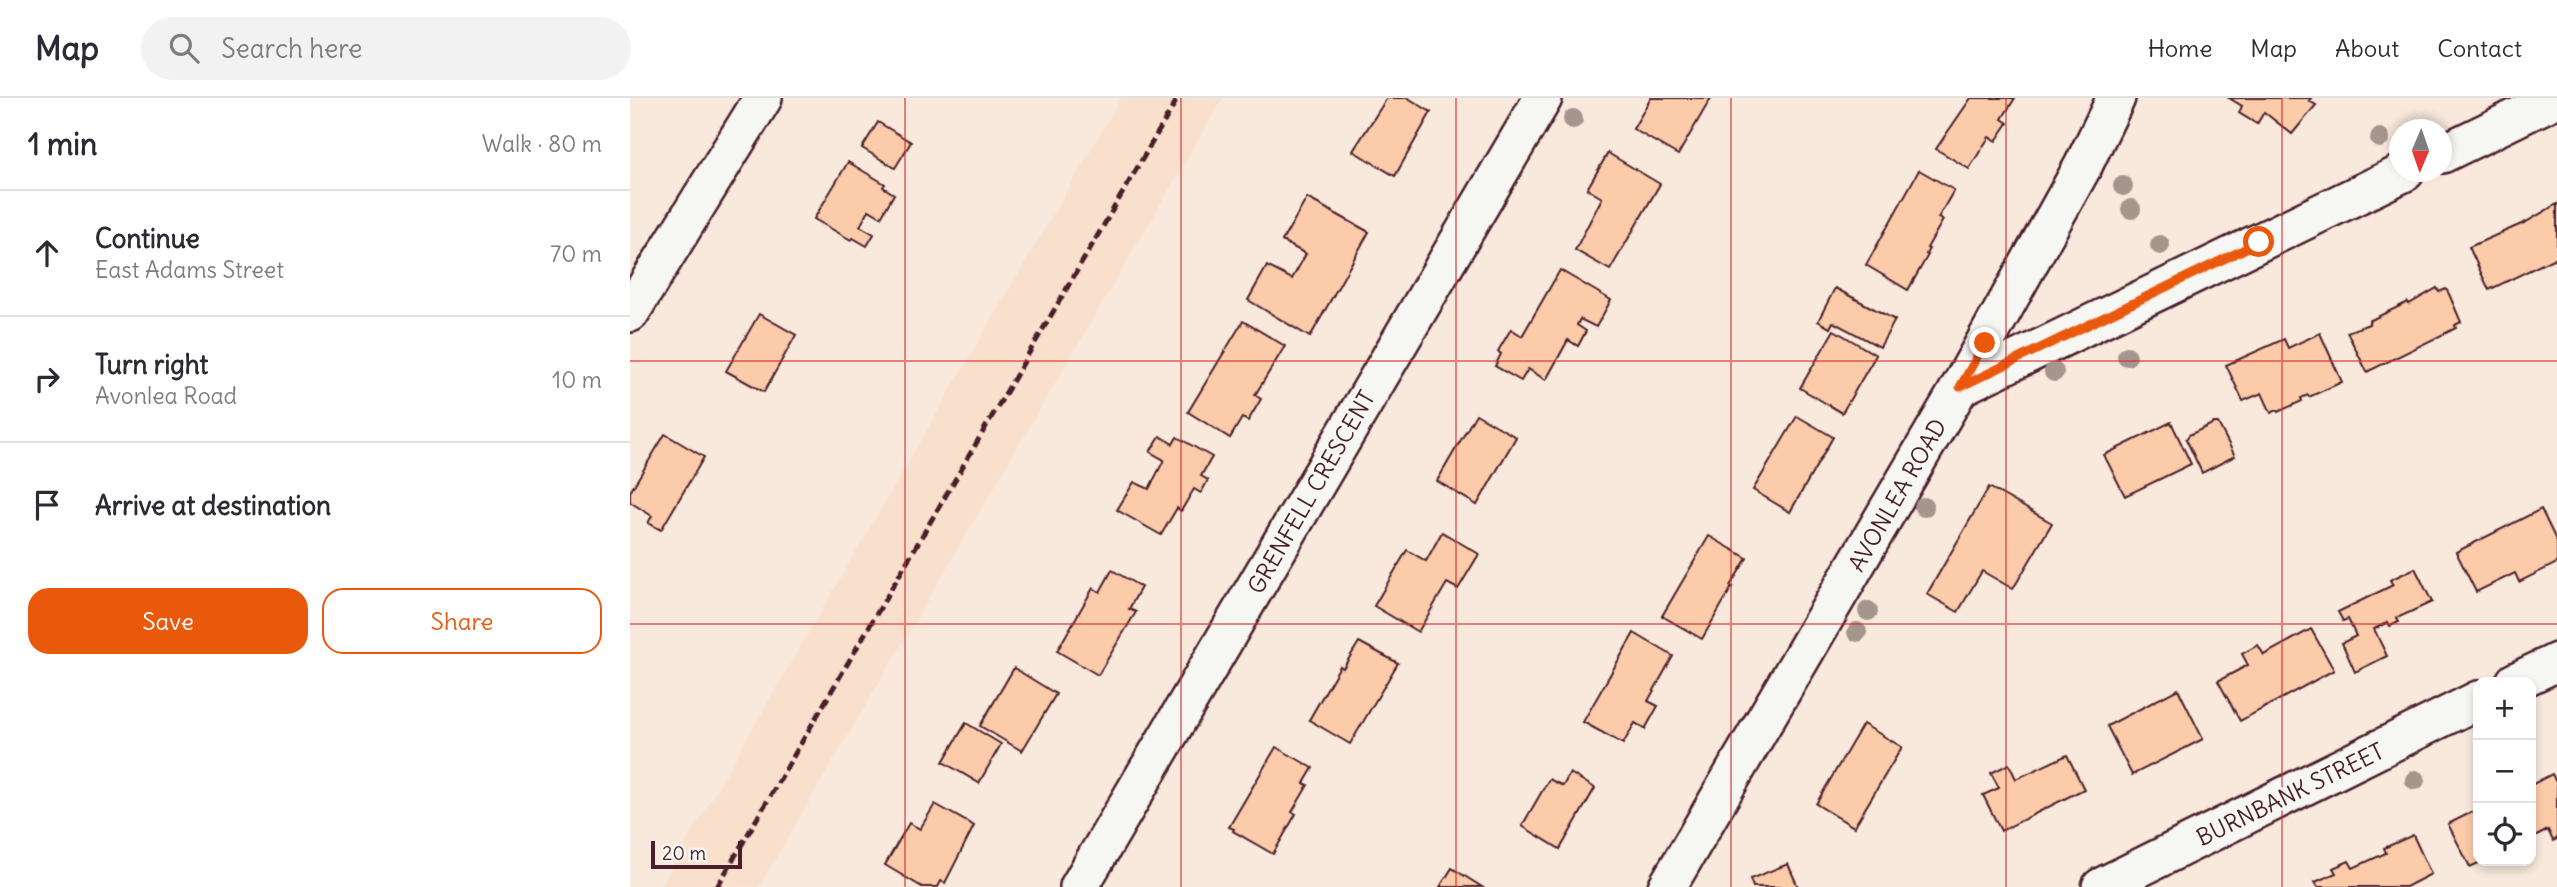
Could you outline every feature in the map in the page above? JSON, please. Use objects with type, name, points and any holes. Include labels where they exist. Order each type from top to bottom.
[{"type":"street","points":[[630,313],[763,98]]},
{"type":"street","name":"GRENFELL CRESCENT","points":[[1079,887],[1544,98]]},
{"type":"street","name":"AVONLEA ROAD","points":[[1667,887],[1960,387],[2083,166],[2116,98]]},
{"type":"street","points":[[2452,149],[2557,98]]},
{"type":"street","points":[[1960,387],[2389,180]]},
{"type":"street","points":[[2526,677],[2557,662]]},
{"type":"street","name":"BURNBANK STREET","points":[[2101,887],[2473,703]]},
{"type":"shaded area","points":[[1121,98],[1223,98],[759,887],[660,887]]},
{"type":"building","points":[[1387,98],[1408,98],[1431,112],[1395,176],[1353,151]]},
{"type":"building","points":[[1651,98],[1711,98],[1678,155],[1633,129]]},
{"type":"building","points":[[1971,98],[2015,98],[2002,119],[2008,123],[1996,141],[1989,137],[1969,169],[1936,149]]},
{"type":"building","points":[[2229,98],[2311,98],[2309,101],[2316,105],[2292,134],[2264,112],[2257,124],[2239,113],[2242,106]]},
{"type":"building","points":[[878,122],[911,142],[895,168],[862,148]]},
{"type":"building","points":[[1608,153],[1660,184],[1610,270],[1575,250],[1602,198],[1587,189]]},
{"type":"building","points":[[848,162],[885,184],[883,187],[894,194],[881,217],[869,210],[860,226],[874,234],[867,246],[814,219]]},
{"type":"building","points":[[1919,170],[1954,190],[1938,218],[1943,220],[1927,248],[1928,255],[1908,290],[1866,265]]},
{"type":"building","points":[[1307,198],[1369,232],[1310,337],[1248,300],[1267,266],[1292,279],[1306,254],[1282,241]]},
{"type":"building","points":[[2557,204],[2557,257],[2489,290],[2469,247],[2526,222]]},
{"type":"building","points":[[1560,270],[1611,300],[1596,327],[1580,319],[1577,325],[1586,331],[1578,346],[1568,340],[1546,380],[1528,369],[1521,381],[1495,366],[1501,354],[1498,351],[1511,329],[1522,336]]},
{"type":"building","points":[[1835,288],[1895,320],[1880,347],[1833,322],[1830,328],[1818,321]]},
{"type":"building","points":[[2437,288],[2439,292],[2446,289],[2449,294],[2461,322],[2455,325],[2456,328],[2367,372],[2347,332],[2369,324],[2369,321],[2408,302],[2409,304]]},
{"type":"building","points":[[759,314],[796,335],[764,392],[726,371]]},
{"type":"building","points":[[1243,321],[1285,346],[1255,395],[1261,399],[1248,421],[1242,418],[1230,438],[1188,412]]},
{"type":"building","points":[[1834,330],[1876,355],[1842,413],[1800,388]]},
{"type":"building","points":[[2320,333],[2342,382],[2301,398],[2302,401],[2278,412],[2277,410],[2271,413],[2262,393],[2243,401],[2226,365],[2284,339],[2288,348]]},
{"type":"building","points":[[1476,414],[1516,437],[1477,505],[1437,481]]},
{"type":"building","points":[[1797,416],[1833,437],[1790,512],[1753,490]]},
{"type":"building","points":[[2171,422],[2191,464],[2125,496],[2104,455]]},
{"type":"building","points":[[2218,423],[2235,456],[2202,473],[2186,439]]},
{"type":"building","points":[[665,434],[704,457],[661,530],[648,523],[652,516],[630,502],[630,492]]},
{"type":"building","points":[[1160,436],[1173,444],[1177,437],[1212,457],[1201,476],[1208,480],[1201,493],[1194,489],[1181,511],[1177,508],[1161,535],[1117,510],[1134,482],[1149,489],[1164,460],[1150,452]]},
{"type":"building","points":[[1989,487],[2052,523],[2013,589],[1982,571],[1958,612],[1927,594]]},
{"type":"building","points":[[2541,509],[2557,542],[2557,563],[2519,582],[2515,573],[2476,592],[2456,552]]},
{"type":"building","points":[[1442,532],[1479,554],[1458,589],[1447,583],[1418,632],[1374,606],[1407,550],[1426,561]]},
{"type":"building","points":[[1709,536],[1747,558],[1702,639],[1662,616]]},
{"type":"building","points":[[2415,568],[2432,602],[2397,618],[2399,622],[2390,626],[2388,622],[2374,629],[2387,656],[2355,672],[2342,643],[2356,636],[2348,619],[2343,621],[2338,612],[2393,585],[2390,580]]},
{"type":"building","points":[[1112,570],[1141,587],[1129,609],[1136,612],[1098,675],[1057,651],[1093,588],[1100,592]]},
{"type":"building","points":[[2311,629],[2334,670],[2240,721],[2218,681],[2248,665],[2242,654],[2258,645],[2264,655]]},
{"type":"building","points":[[1634,633],[1673,656],[1648,701],[1658,706],[1645,729],[1635,723],[1623,744],[1583,722]]},
{"type":"building","points":[[1359,642],[1398,663],[1350,744],[1309,720],[1340,666],[1343,668]]},
{"type":"building","points":[[1014,668],[1056,694],[1022,751],[980,726]]},
{"type":"building","points":[[2178,689],[2203,739],[2132,775],[2107,726]]},
{"type":"building","points":[[966,723],[1001,744],[979,783],[943,762]]},
{"type":"building","points":[[1863,724],[1902,747],[1854,827],[1816,804]]},
{"type":"building","points":[[1276,747],[1313,768],[1304,783],[1308,785],[1292,812],[1296,814],[1273,854],[1229,827]]},
{"type":"building","points":[[2067,755],[2084,789],[2001,831],[1983,795],[1999,788],[1991,773],[2009,764],[2016,779]]},
{"type":"building","points":[[1570,773],[1595,788],[1560,849],[1522,826],[1549,779],[1563,786]]},
{"type":"building","points":[[2552,774],[2557,784],[2557,839],[2553,841],[2548,830],[2536,836],[2536,782]]},
{"type":"building","points":[[935,804],[974,826],[945,883],[941,881],[938,887],[922,887],[885,865],[909,823],[920,829]]},
{"type":"building","points":[[2473,812],[2473,866],[2470,867],[2448,824]]},
{"type":"building","points":[[2413,835],[2431,874],[2406,887],[2318,887],[2315,882],[2336,873],[2333,868],[2349,861],[2353,868],[2386,853],[2384,848]]},
{"type":"building","points":[[1788,864],[1798,887],[1753,887],[1750,879]]},
{"type":"building","points":[[1452,868],[1482,887],[1440,887]]},
{"type":"railway","points":[[717,887],[1178,98]]},
{"type":"route","points":[[1985,343],[1960,387],[2259,242]]}]
